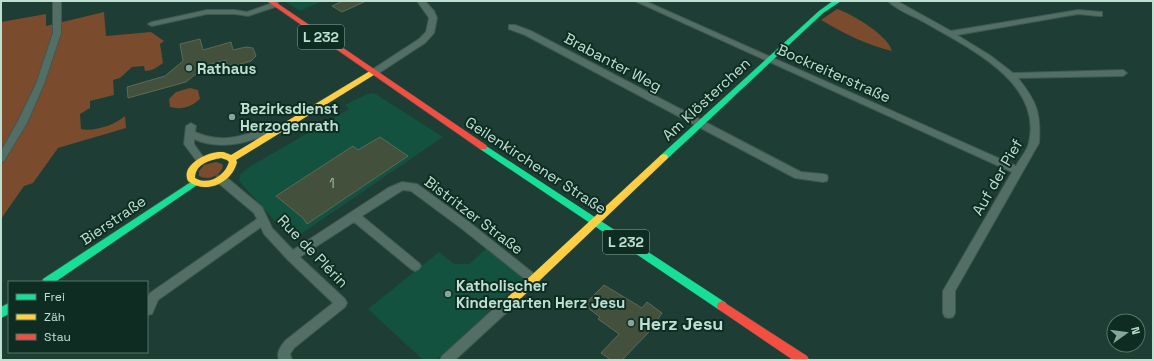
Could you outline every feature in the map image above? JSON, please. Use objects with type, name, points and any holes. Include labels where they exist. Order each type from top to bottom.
[{"type":"main road","name":"Am Klösterchen","points":[[512,300],[597,222],[768,59],[821,12],[838,1]]},
{"type":"main road","name":"Geilenkirchener Straße","points":[[273,3],[373,73],[803,360]]},
{"type":"main road","points":[[231,158],[233,167],[231,172],[221,180],[206,184],[194,182],[191,179],[190,175],[195,165],[201,160],[221,155],[231,158],[292,123],[373,73]]},
{"type":"main road","name":"Bierstraße","points":[[47,281],[194,182]]},
{"type":"street","points":[[1,159],[22,123],[40,84],[57,33],[57,1]]},
{"type":"street","points":[[373,73],[422,41],[430,33],[433,18],[431,13],[421,1]]},
{"type":"street","name":"Bockreiterstraße","points":[[638,1],[1017,170]]},
{"type":"street","name":"Auf der Pief","points":[[892,1],[949,34],[994,62],[1013,76],[1030,100],[1035,115],[1036,124],[1034,142],[949,291],[948,313]]},
{"type":"street","name":"Geilenkirchener Straße","points":[[152,24],[181,16],[207,12],[235,12],[248,14],[273,3]]},
{"type":"street","points":[[949,34],[1078,12],[1099,14]]},
{"type":"street","name":"Brabanter Weg","points":[[512,27],[528,33],[799,174],[823,178]]},
{"type":"street","points":[[1013,76],[1122,73]]},
{"type":"street","points":[[201,160],[189,144],[190,130],[207,141],[219,143],[256,136],[292,123]]},
{"type":"street","name":"Rue de Plérin","points":[[221,180],[258,210],[268,231],[292,257],[340,302],[290,344],[284,352],[284,357],[286,360]]},
{"type":"street","name":"Bistritzer Straße","points":[[292,257],[338,225],[355,217],[402,186],[413,187],[465,225],[534,280]]},
{"type":"street","points":[[355,217],[415,266]]},
{"type":"street","points":[[148,310],[154,297],[262,221]]},
{"type":"street","points":[[446,360],[502,309]]},
{"type":"shaded area","points":[[284,1],[322,1],[300,11]]},
{"type":"shaded area","points":[[837,9],[860,20],[877,32],[884,38],[892,51],[855,38],[821,20]]},
{"type":"shaded area","points":[[104,12],[106,36],[151,32],[164,41],[160,44],[163,63],[148,71],[145,71],[144,66],[132,67],[120,78],[113,80],[114,95],[90,101],[90,108],[80,114],[81,129],[98,129],[116,122],[125,116],[126,128],[58,148],[33,183],[24,186],[1,219],[1,22],[46,14],[46,26]]},
{"type":"shaded area","points":[[190,88],[198,90],[200,99],[186,107],[170,107],[169,99],[176,92]]},
{"type":"shaded area","points":[[374,93],[443,137],[292,240],[239,181],[240,175],[246,169],[349,109],[345,105],[367,94]]},
{"type":"shaded area","points":[[216,162],[222,164],[223,166],[222,170],[217,175],[210,178],[199,176],[199,171],[204,165]]},
{"type":"shaded area","name":"Katholischer Kindergarten Herz Jesu","points":[[487,248],[526,278],[436,360],[423,360],[368,309],[439,252],[454,264],[469,264]]},
{"type":"building","points":[[343,1],[366,1],[342,12],[332,6]]},
{"type":"building","name":"Rathaus","points":[[200,39],[203,50],[231,42],[233,50],[246,47],[253,48],[256,56],[251,61],[234,66],[227,64],[226,60],[207,65],[186,82],[128,98],[127,87],[165,76],[183,61],[180,44]]},
{"type":"building","points":[[380,137],[408,156],[307,224],[303,218],[276,196],[353,146],[358,150]]},
{"type":"building","name":"Herz Jesu","points":[[604,285],[642,308],[647,302],[662,313],[649,332],[622,360],[611,360],[601,353],[619,334],[598,319],[600,317],[584,305]]},
{"type":"traffic: fast","points":[[664,157],[821,12],[838,1]]},
{"type":"traffic: fast","points":[[483,147],[722,306]]},
{"type":"traffic: fast","points":[[48,281],[194,183]]},
{"type":"traffic: fast","points":[[1,313],[8,309]]},
{"type":"traffic: slow","points":[[231,159],[373,73]]},
{"type":"traffic: slow","points":[[221,155],[230,158],[233,162],[228,174],[216,182],[209,184],[196,183],[191,179],[191,173],[196,165],[205,159],[221,155]]},
{"type":"traffic: slow","points":[[512,300],[664,157]]},
{"type":"traffic: jam","points":[[270,1],[483,147]]},
{"type":"traffic: jam","points":[[722,306],[803,360]]},
{"type":"place","name":"Rathaus","points":[[189,68]]},
{"type":"place","name":"Bezirksdienst Herzogenrath","points":[[232,117]]},
{"type":"place","name":"Katholischer Kindergarten Herz Jesu","points":[[448,294]]},
{"type":"place","name":"Herz Jesu","points":[[631,323]]}]
